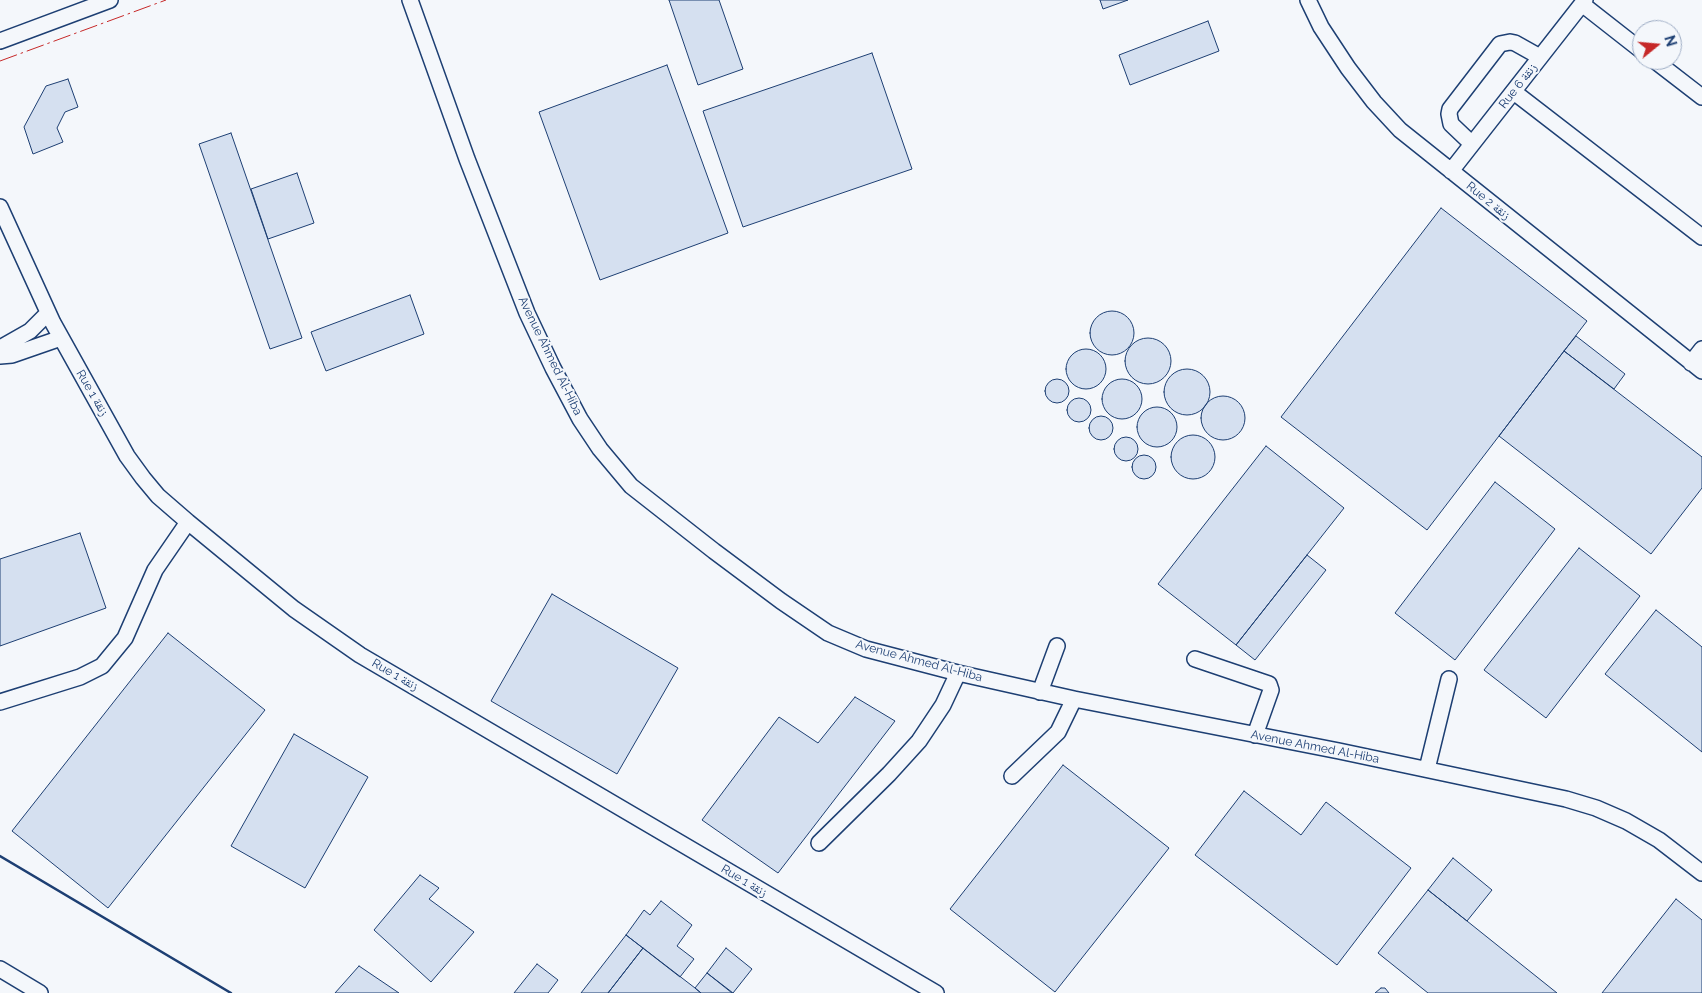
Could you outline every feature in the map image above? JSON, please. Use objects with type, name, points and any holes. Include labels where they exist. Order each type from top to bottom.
[{"type":"street","points":[[0,41],[110,0]]},
{"type":"street","name":"Avenue Ahmed Al-Hiba","points":[[410,0],[467,159],[527,313],[580,419],[600,449],[631,486],[781,601],[828,633],[866,649],[1040,692],[1558,797],[1596,808],[1626,821],[1659,840],[1702,873]]},
{"type":"street","name":"Rue 2 زنقة","points":[[1308,0],[1332,44],[1374,102],[1400,130],[1696,367]]},
{"type":"street","points":[[1583,2],[1632,42]]},
{"type":"street","name":"Rue 6 زنقة","points":[[1451,171],[1583,2]]},
{"type":"street","points":[[1472,144],[1451,124],[1449,119],[1450,109],[1500,44],[1515,43],[1540,57]]},
{"type":"street","points":[[1667,70],[1702,97]]},
{"type":"street","points":[[1514,92],[1702,237]]},
{"type":"street","name":"Rue 1 زنقة","points":[[0,207],[48,313],[135,467],[158,496],[188,522],[294,609],[360,655],[936,993]]},
{"type":"street","points":[[0,348],[30,331],[48,313]]},
{"type":"street","points":[[0,356],[12,355],[61,338]]},
{"type":"street","points":[[1696,367],[1702,349]]},
{"type":"street","points":[[0,702],[80,677],[102,666],[125,638],[154,570],[188,522]]},
{"type":"street","points":[[1040,692],[1057,646]]},
{"type":"street","points":[[1195,659],[1269,684],[1271,690],[1256,735]]},
{"type":"street","points":[[819,843],[889,774],[919,741],[943,705],[958,673]]},
{"type":"street","points":[[1427,769],[1449,679]]},
{"type":"street","points":[[1012,776],[1058,732],[1074,699]]},
{"type":"street","points":[[0,969],[40,993]]},
{"type":"building","points":[[669,0],[719,0],[743,69],[698,85]]},
{"type":"building","points":[[1100,0],[1128,0],[1103,9]]},
{"type":"building","points":[[1208,21],[1219,51],[1130,85],[1119,55]]},
{"type":"building","points":[[872,53],[912,169],[743,227],[703,111]]},
{"type":"building","points":[[667,65],[728,233],[600,280],[539,112]]},
{"type":"building","points":[[68,79],[78,107],[65,112],[57,128],[63,142],[33,154],[24,127],[46,86]]},
{"type":"building","points":[[231,133],[302,338],[270,349],[199,144]]},
{"type":"building","points":[[297,173],[314,223],[268,239],[251,189]]},
{"type":"building","points":[[1441,208],[1587,321],[1427,530],[1281,417]]},
{"type":"building","points":[[410,295],[424,334],[326,371],[311,332]]},
{"type":"building","points":[[1112,311],[1124,315],[1130,321],[1134,333],[1130,345],[1124,351],[1112,355],[1100,351],[1094,345],[1090,333],[1094,321],[1100,315]]},
{"type":"building","points":[[1576,336],[1625,374],[1614,389],[1564,351]]},
{"type":"building","points":[[1153,338],[1165,344],[1170,352],[1170,370],[1165,378],[1157,383],[1143,384],[1131,378],[1126,370],[1125,356],[1131,344],[1139,339]]},
{"type":"building","points":[[1090,349],[1097,352],[1103,358],[1106,369],[1105,377],[1097,386],[1090,389],[1082,389],[1075,386],[1067,377],[1066,365],[1069,358],[1078,350]]},
{"type":"building","points":[[1564,351],[1702,457],[1702,488],[1651,554],[1499,436]]},
{"type":"building","points":[[1187,369],[1200,373],[1206,379],[1210,392],[1206,405],[1200,411],[1187,415],[1174,411],[1168,405],[1164,392],[1168,379],[1174,373]]},
{"type":"building","points":[[1057,379],[1066,382],[1069,391],[1066,400],[1057,403],[1048,400],[1045,391],[1048,382]]},
{"type":"building","points":[[1126,379],[1133,382],[1139,388],[1142,399],[1141,407],[1133,416],[1126,419],[1118,419],[1111,416],[1103,407],[1102,395],[1105,388],[1114,380]]},
{"type":"building","points":[[1223,396],[1235,400],[1241,406],[1245,418],[1241,430],[1235,436],[1223,440],[1211,436],[1205,430],[1201,418],[1205,406],[1211,400]]},
{"type":"building","points":[[1079,398],[1088,401],[1091,410],[1088,419],[1079,422],[1070,419],[1067,410],[1070,401]]},
{"type":"building","points":[[1161,407],[1168,410],[1174,416],[1177,427],[1176,435],[1168,444],[1161,447],[1153,447],[1146,444],[1138,435],[1137,423],[1140,416],[1149,408]]},
{"type":"building","points":[[1101,416],[1110,419],[1113,428],[1110,437],[1101,440],[1092,437],[1089,428],[1092,419]]},
{"type":"building","points":[[1193,435],[1205,439],[1211,445],[1215,457],[1211,469],[1205,475],[1193,479],[1181,475],[1175,469],[1171,457],[1175,445],[1181,439]]},
{"type":"building","points":[[1126,437],[1135,440],[1138,449],[1135,458],[1126,461],[1117,458],[1114,449],[1117,440]]},
{"type":"building","points":[[1266,446],[1344,508],[1236,645],[1158,584]]},
{"type":"building","points":[[1144,455],[1153,458],[1156,467],[1153,476],[1144,479],[1135,476],[1132,467],[1135,458]]},
{"type":"building","points":[[1495,482],[1555,529],[1455,660],[1395,613]]},
{"type":"building","points":[[80,533],[106,608],[0,646],[0,559]]},
{"type":"building","points":[[1579,548],[1640,596],[1546,718],[1484,670]]},
{"type":"building","points":[[1307,555],[1326,570],[1255,660],[1236,645]]},
{"type":"building","points":[[552,594],[678,668],[617,774],[491,701]]},
{"type":"building","points":[[1656,610],[1702,647],[1702,752],[1605,674]]},
{"type":"building","points":[[168,633],[265,710],[108,908],[12,831]]},
{"type":"building","points":[[855,697],[895,721],[778,873],[702,820],[779,717],[818,743]]},
{"type":"building","points":[[294,734],[368,777],[305,888],[231,846]]},
{"type":"building","points":[[1063,765],[1169,848],[1055,992],[950,909]]},
{"type":"building","points":[[1244,791],[1301,835],[1326,802],[1411,868],[1337,965],[1195,855]]},
{"type":"building","points":[[1453,858],[1492,890],[1467,921],[1428,890]]},
{"type":"building","points":[[420,875],[439,888],[429,899],[474,932],[431,982],[374,930]]},
{"type":"building","points":[[1428,890],[1557,993],[1428,993],[1378,953]]},
{"type":"building","points":[[1676,899],[1702,920],[1702,993],[1602,993]]},
{"type":"building","points":[[661,901],[692,925],[677,946],[694,959],[680,977],[626,935],[644,910],[650,915]]},
{"type":"building","points":[[626,935],[643,948],[608,993],[581,993]]},
{"type":"building","points":[[643,948],[695,988],[701,993],[608,993]]},
{"type":"building","points":[[726,948],[752,969],[733,993],[707,973]]},
{"type":"building","points":[[537,964],[558,980],[548,993],[514,993]]},
{"type":"building","points":[[359,966],[399,993],[335,993]]},
{"type":"building","points":[[707,973],[732,993],[701,993],[695,988]]},
{"type":"building","points":[[1381,988],[1385,988],[1389,993],[1375,993]]},
{"type":"wall","points":[[0,856],[231,993]]},
{"type":"power","points":[[0,61],[166,0]]}]
